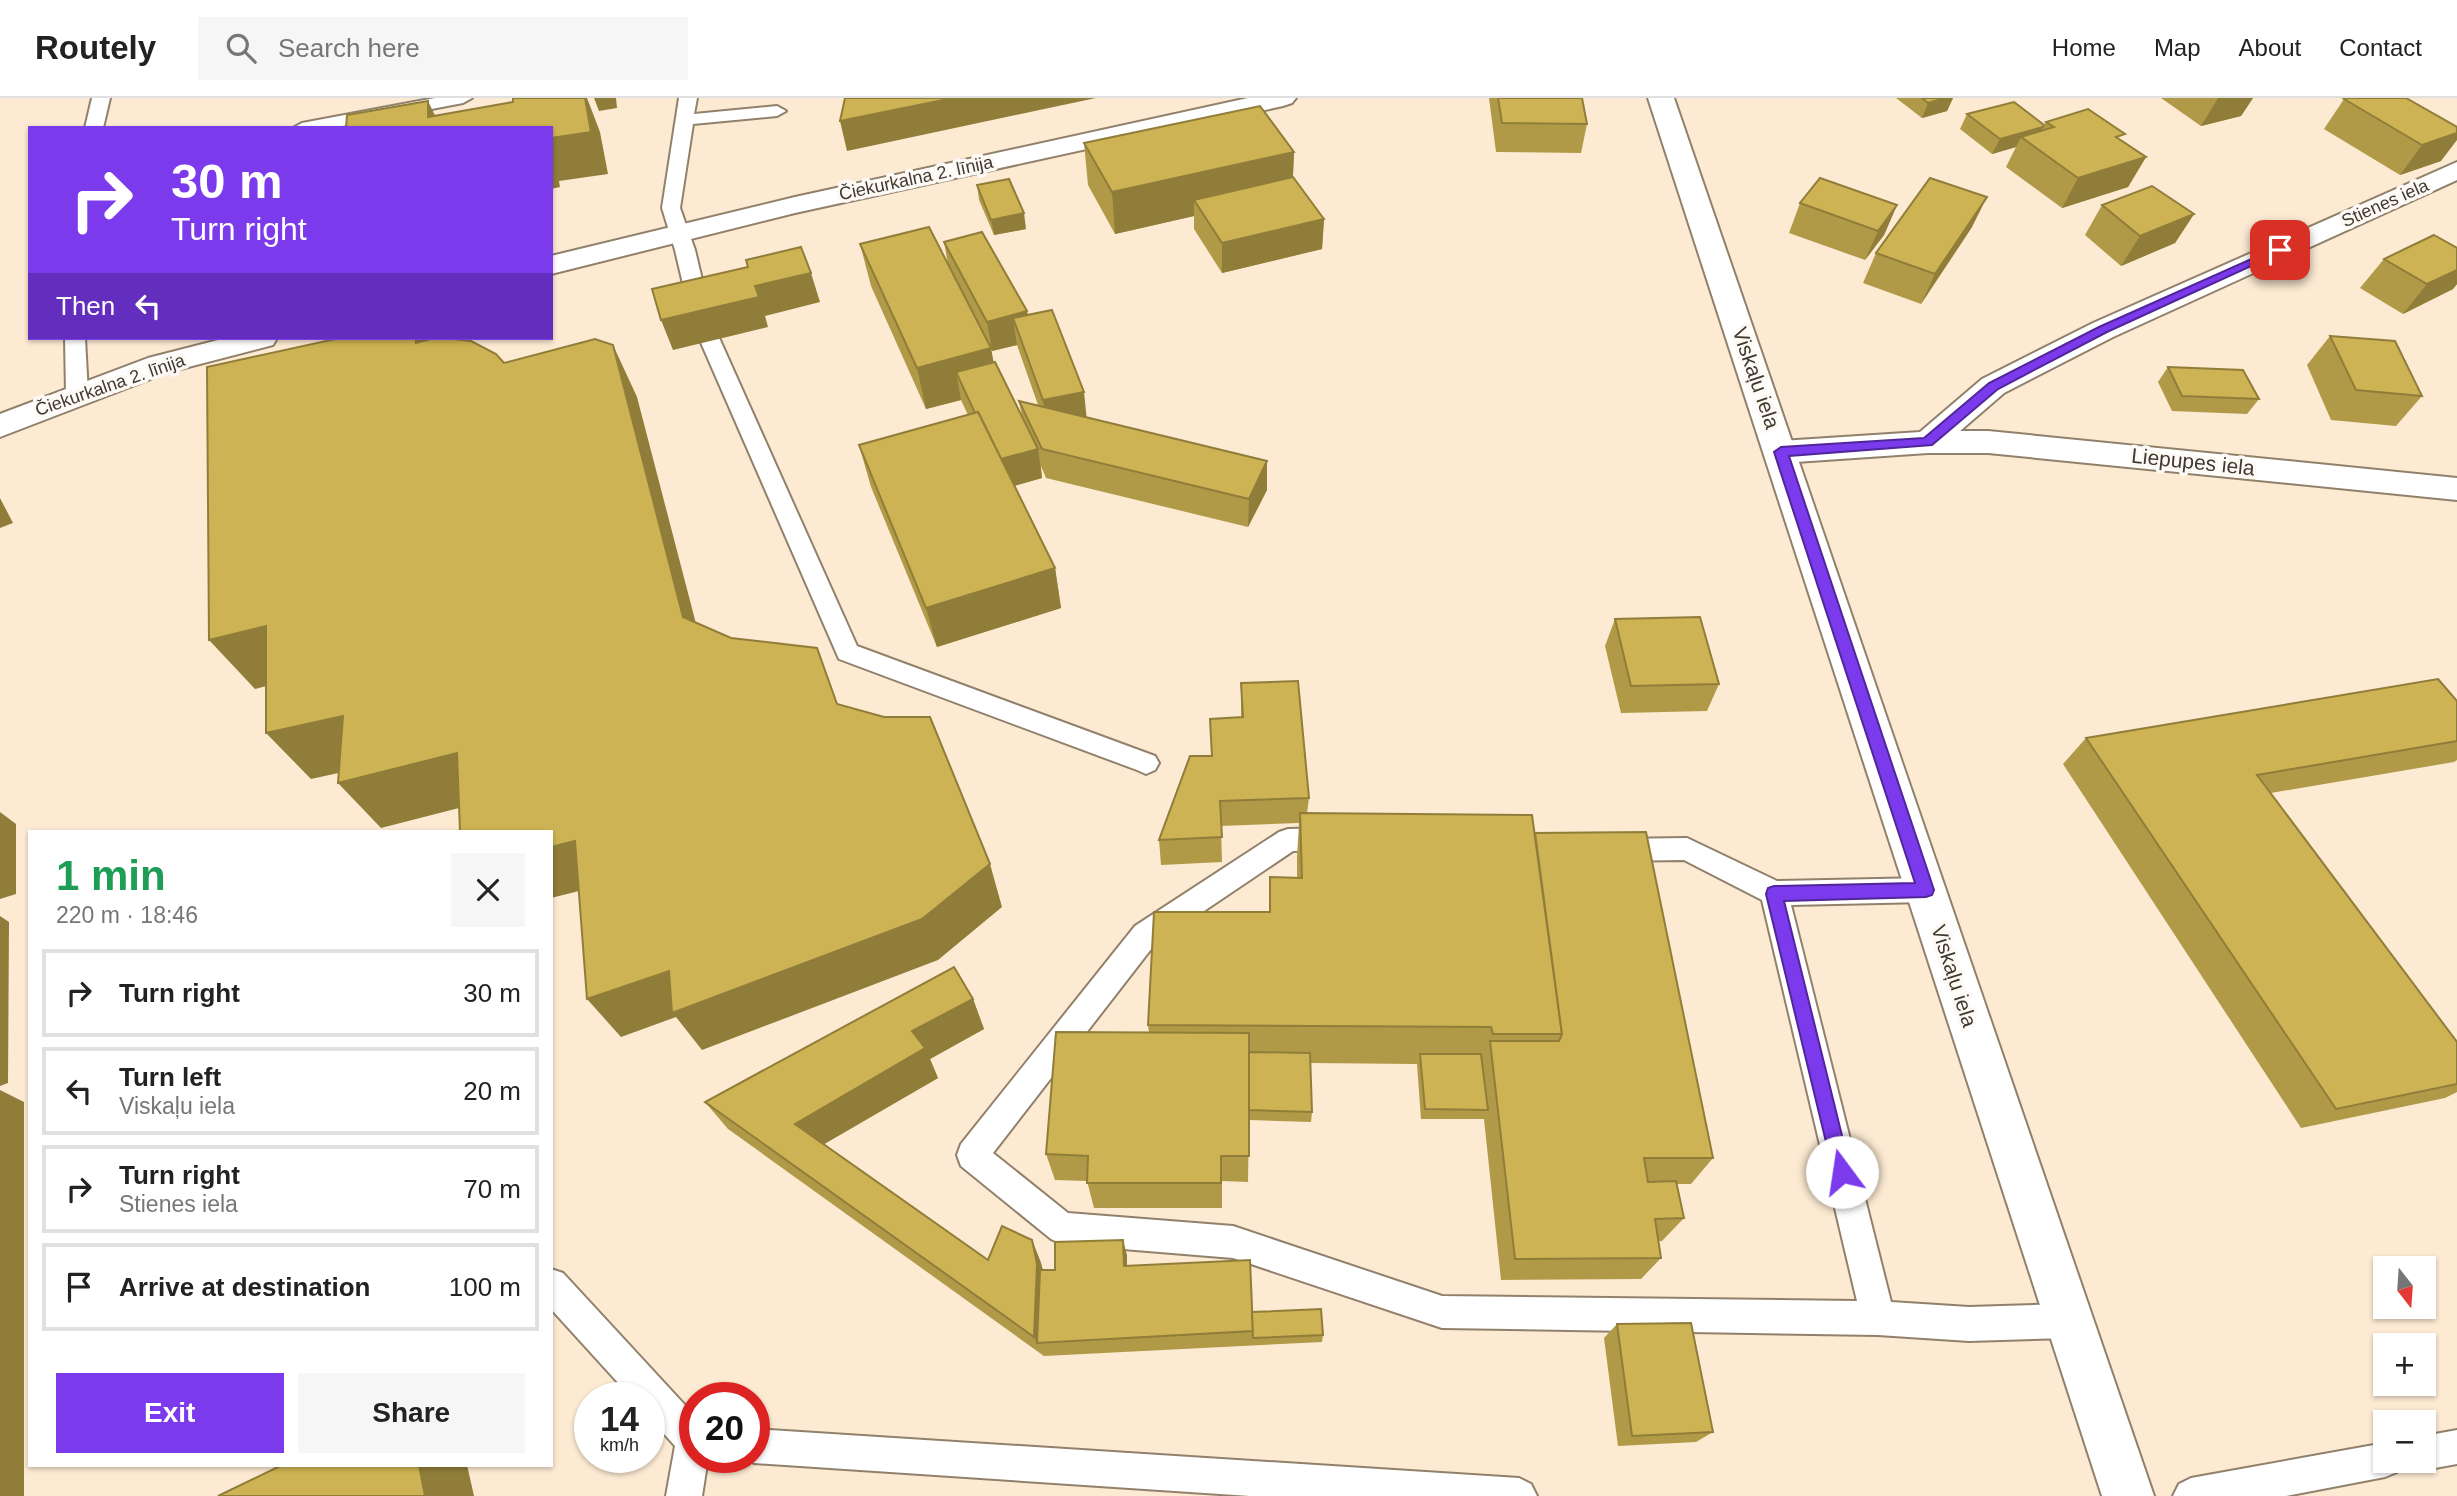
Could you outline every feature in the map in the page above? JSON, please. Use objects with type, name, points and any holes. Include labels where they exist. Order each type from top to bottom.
[{"type":"street","name":"Čiekurkalna 2. līnija","points":[[553,264],[679,233],[1283,98]]},
{"type":"street","name":"Viskaļu iela","points":[[1661,98],[2128,1496]]},
{"type":"street","name":"Stienes iela","points":[[1928,442],[1993,386],[2453,156]]},
{"type":"street","name":"Čiekurkalna 2. līnija","points":[[0,426],[77,394],[159,365],[254,340]]},
{"type":"street","points":[[1781,452],[1928,442]]},
{"type":"street","name":"Liepupes iela","points":[[1928,442],[1988,442],[2457,489]]},
{"type":"lane","points":[[94,126],[101,98]]},
{"type":"lane","points":[[313,126],[463,98]]},
{"type":"lane","points":[[688,98],[671,208],[702,322],[848,652],[1146,763]]},
{"type":"lane","points":[[685,120],[776,111]]},
{"type":"lane","points":[[75,340],[77,394]]},
{"type":"lane","points":[[1358,838],[1288,841],[1145,935],[972,1155],[1062,1228],[1233,1242],[1442,1312],[1878,1318],[1969,1324],[2069,1321]]},
{"type":"lane","points":[[1584,850],[1687,849],[1774,894],[1926,890]]},
{"type":"lane","points":[[1774,894],[1878,1318]]},
{"type":"lane","points":[[553,1288],[679,1426]]},
{"type":"lane","points":[[770,1447],[1519,1496]]},
{"type":"lane","points":[[2436,1451],[2457,1447]]},
{"type":"lane","points":[[2191,1496],[2373,1462]]},
{"type":"lane","points":[[684,1496],[688,1473]]},
{"type":"building","points":[[513,98],[585,98],[591,132],[553,138],[553,126],[346,126],[347,115],[428,101],[428,117],[513,102]]},
{"type":"building","points":[[845,98],[953,98],[840,121]]},
{"type":"building","points":[[1498,98],[1582,98],[1587,124],[1502,123]]},
{"type":"building","points":[[1922,98],[1945,98],[1928,103]]},
{"type":"building","points":[[2406,98],[2457,127],[2457,133],[2422,145],[2344,99]]},
{"type":"building","points":[[2014,102],[2044,125],[2043,127],[2000,139],[1967,114]]},
{"type":"building","points":[[1260,106],[1294,152],[1112,192],[1084,143]]},
{"type":"building","points":[[2088,109],[2125,134],[2116,137],[2146,157],[2078,178],[2021,137],[2054,127],[2046,122]]},
{"type":"building","points":[[1293,177],[1324,219],[1222,243],[1194,200]]},
{"type":"building","points":[[1820,178],[1897,205],[1878,231],[1800,203]]},
{"type":"building","points":[[1930,178],[1987,197],[1935,274],[1876,253]]},
{"type":"building","points":[[1009,179],[1024,213],[991,220],[977,185]]},
{"type":"building","points":[[2152,186],[2194,214],[2140,236],[2102,205]]},
{"type":"building","points":[[929,227],[991,348],[917,368],[860,244]]},
{"type":"building","points":[[982,232],[1027,311],[987,322],[944,242]]},
{"type":"building","points":[[2434,235],[2457,248],[2457,270],[2427,284],[2384,259]]},
{"type":"building","points":[[801,247],[811,273],[755,286],[759,297],[661,320],[652,289],[748,267],[746,260]]},
{"type":"building","points":[[1052,310],[1084,392],[1043,400],[1013,318]]},
{"type":"building","points":[[2330,336],[2395,341],[2422,396],[2356,390]]},
{"type":"building","points":[[595,339],[613,345],[683,617],[731,638],[817,648],[837,704],[884,717],[930,717],[990,864],[922,919],[672,1013],[669,971],[587,999],[575,841],[553,846],[553,830],[460,830],[457,753],[338,783],[343,716],[266,733],[266,626],[209,640],[207,367],[331,340],[416,340],[416,343],[427,340],[471,341],[496,354],[504,363]]},
{"type":"building","points":[[995,362],[1038,449],[1001,459],[956,372]]},
{"type":"building","points":[[2168,367],[2243,370],[2259,399],[2182,396]]},
{"type":"building","points":[[1019,401],[1267,461],[1249,499],[1042,449]]},
{"type":"building","points":[[978,412],[1055,568],[926,608],[859,445]]},
{"type":"building","points":[[1700,617],[1719,684],[1631,686],[1615,619]]},
{"type":"building","points":[[2438,679],[2457,701],[2457,741],[2257,775],[2457,1042],[2457,1084],[2336,1109],[2086,738]]},
{"type":"building","points":[[1298,681],[1309,798],[1220,801],[1222,837],[1159,840],[1190,756],[1212,756],[1210,719],[1243,717],[1241,683]]},
{"type":"building","points":[[1300,813],[1532,815],[1562,1034],[1493,1034],[1491,1027],[1148,1025],[1154,912],[1270,912],[1270,877],[1302,878]]},
{"type":"building","points":[[1646,832],[1713,1158],[1644,1158],[1648,1182],[1676,1181],[1684,1218],[1655,1219],[1661,1258],[1515,1259],[1490,1041],[1559,1041],[1562,1034],[1535,833]]},
{"type":"building","points":[[954,967],[973,999],[912,1031],[925,1048],[795,1124],[988,1260],[1002,1226],[1032,1240],[1037,1264],[1034,1337],[705,1102]]},
{"type":"building","points":[[1056,1032],[1249,1033],[1249,1156],[1221,1156],[1221,1183],[1087,1183],[1088,1156],[1046,1154]]},
{"type":"building","points":[[1249,1052],[1310,1053],[1312,1112],[1249,1110]]},
{"type":"building","points":[[1420,1054],[1481,1054],[1488,1110],[1425,1109]]},
{"type":"building","points":[[1123,1240],[1124,1266],[1250,1260],[1253,1331],[1037,1343],[1040,1270],[1055,1270],[1055,1242]]},
{"type":"building","points":[[1321,1309],[1323,1335],[1253,1338],[1252,1312]]},
{"type":"building","points":[[1691,1323],[1713,1432],[1632,1436],[1617,1324]]},
{"type":"building","points":[[278,1467],[419,1467],[425,1496],[218,1496]]},
{"type":"route","points":[[1842,1172],[1774,894],[1926,890],[1781,452],[1928,442],[1993,386],[2103,330],[2280,250]]}]
